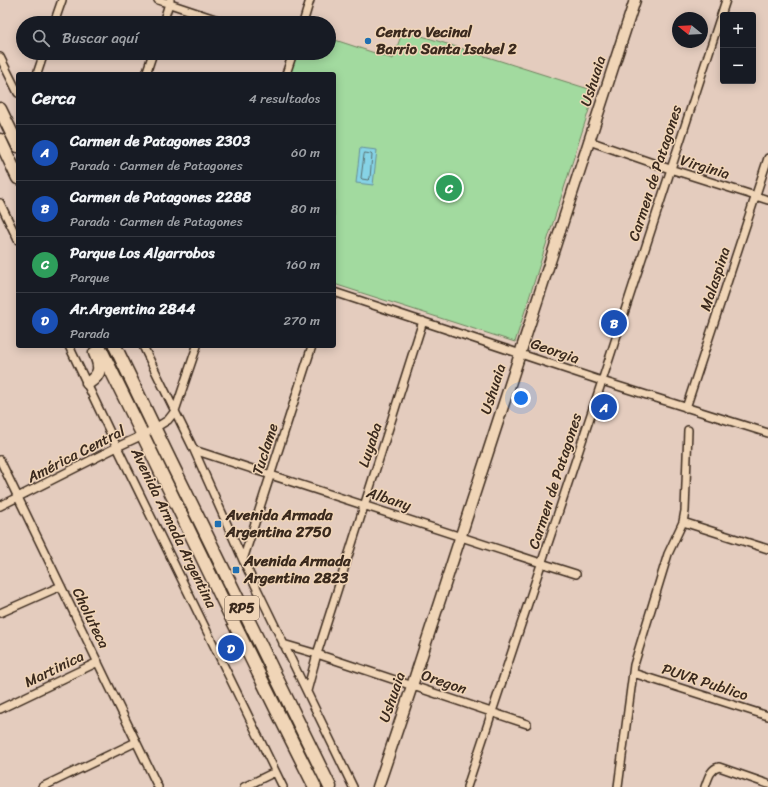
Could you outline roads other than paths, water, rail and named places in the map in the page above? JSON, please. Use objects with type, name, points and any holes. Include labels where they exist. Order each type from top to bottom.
[{"type":"main road","name":"Ushuaia","points":[[378,787],[635,0]]},
{"type":"main road","points":[[0,109],[16,142]]},
{"type":"main road","points":[[0,140],[16,174]]},
{"type":"main road","points":[[88,384],[98,375],[100,369],[94,348]]},
{"type":"main road","name":"Avenida Armada Argentina","points":[[99,348],[277,713],[315,787]]},
{"type":"main road","name":"Avenida Armada Argentina","points":[[116,348],[330,787]]},
{"type":"main road","points":[[277,713],[281,730],[306,787]]},
{"type":"street","points":[[56,16],[62,0]]},
{"type":"street","points":[[158,0],[170,2],[208,16]]},
{"type":"street","points":[[304,16],[310,0]]},
{"type":"street","name":"Carmen de Patagones","points":[[467,787],[602,381],[726,0]]},
{"type":"street","points":[[165,16],[170,2]]},
{"type":"street","points":[[0,56],[16,89]]},
{"type":"street","points":[[38,72],[42,60]]},
{"type":"street","points":[[147,72],[151,60]]},
{"type":"street","points":[[287,72],[291,60]]},
{"type":"street","name":"Virginia","points":[[589,141],[670,170],[768,200]]},
{"type":"street","name":"Malaspina","points":[[686,408],[768,158]]},
{"type":"street","points":[[0,203],[16,236]]},
{"type":"street","name":"Georgia","points":[[336,293],[602,381],[768,433]]},
{"type":"street","name":"Luyaba","points":[[307,691],[364,505],[423,321]]},
{"type":"street","name":"Avenida Armada Argentina","points":[[71,348],[117,447],[283,787]]},
{"type":"street","points":[[144,348],[176,411],[243,560],[353,787]]},
{"type":"street","points":[[176,411],[196,348]]},
{"type":"street","name":"Tuclame","points":[[243,560],[311,348]]},
{"type":"street","name":"América Central","points":[[0,506],[155,428],[168,420],[176,411]]},
{"type":"street","points":[[618,787],[634,665],[668,554],[683,522],[685,511],[688,430]]},
{"type":"street","name":"Albany","points":[[194,450],[576,574]]},
{"type":"street","name":"Choluteca","points":[[0,460],[158,787]]},
{"type":"street","points":[[683,522],[768,549]]},
{"type":"street","points":[[0,613],[61,586]]},
{"type":"street","name":"Oregon","points":[[283,644],[318,654],[527,724]]},
{"type":"street","name":"Martinica","points":[[0,709],[98,662]]},
{"type":"street","name":"PUVR Publico","points":[[633,673],[768,716]]},
{"type":"street","points":[[42,787],[136,742]]},
{"type":"street","points":[[705,787],[710,774],[715,768],[719,767],[768,784]]},
{"type":"street","points":[[244,787],[275,772]]},
{"type":"water","points":[[360,148],[377,150],[373,185],[356,183]]},
{"type":"place","name":"Centro Vecinal Barrio Santa Isabel 2","points":[[368,41]]},
{"type":"place","name":"Parque Los Algarrobos","points":[[449,188]]},
{"type":"place","name":"Carmen de Patagones 2288","points":[[614,323]]},
{"type":"place","name":"Carmen de Patagones 2303","points":[[604,407]]},
{"type":"place","name":"Avenida Armada Argentina 2750","points":[[218,524]]},
{"type":"place","name":"Avenida Armada Argentina 2823","points":[[236,570]]},
{"type":"place","name":"Ar.Argentina 2844","points":[[231,648]]}]
